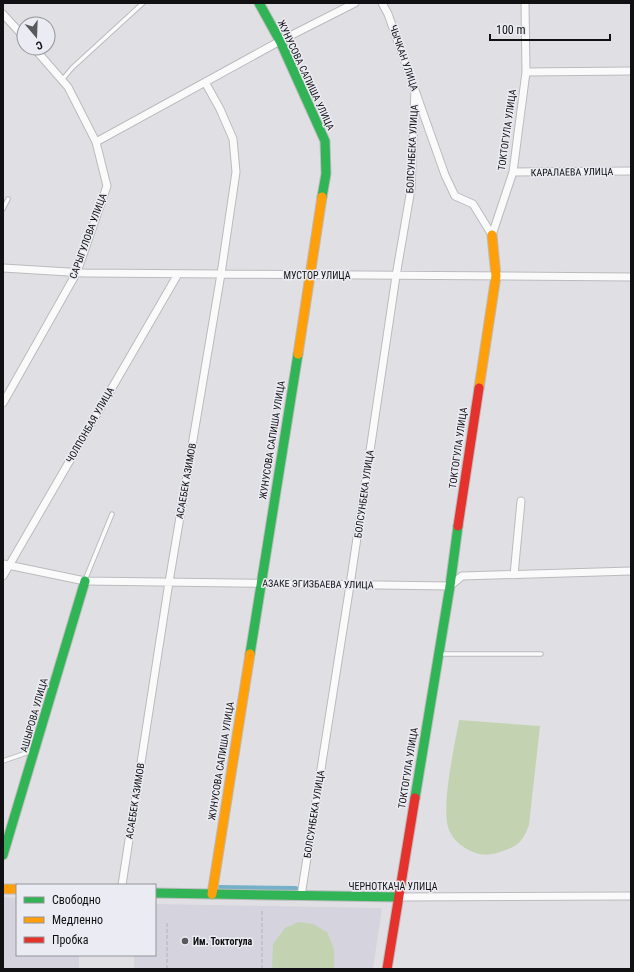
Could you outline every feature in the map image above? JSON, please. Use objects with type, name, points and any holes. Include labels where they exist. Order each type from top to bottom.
[{"type":"street","name":"ЖУНУСОВА САПИША УЛИЦА","points":[[212,894],[260,583],[326,174],[324,141],[280,41],[259,3]]},
{"type":"street","points":[[96,142],[280,41],[355,3]]},
{"type":"street","name":"ЧЫЧКАН УЛИЦА","points":[[382,3],[388,14],[445,175],[456,196],[473,204],[492,235]]},
{"type":"street","name":"ТОКТОГУЛА УЛИЦА","points":[[387,969],[450,586],[496,276],[492,235],[513,172],[526,72],[525,3]]},
{"type":"street","points":[[3,14],[16,28]]},
{"type":"street","name":"САРЫГУЛОВА УЛИЦА","points":[[3,403],[77,272],[107,186],[96,142],[68,87],[41,56]]},
{"type":"street","points":[[526,72],[631,71]]},
{"type":"street","name":"АСАЕБЕК АЗИМОВ","points":[[122,884],[169,582],[221,274],[236,172],[233,139],[205,82]]},
{"type":"street","name":"БОЛСУНБЕКА УЛИЦА","points":[[301,896],[350,585],[396,276],[411,189],[415,89]]},
{"type":"street","name":"КАРАЛАЕВА УЛИЦА","points":[[513,172],[631,171]]},
{"type":"street","name":"МУСТОР УЛИЦА","points":[[3,268],[77,272],[178,274],[631,277]]},
{"type":"street","name":"ЧОЛПОНБАЯ УЛИЦА","points":[[3,576],[6,564],[178,274]]},
{"type":"street","points":[[514,575],[521,501]]},
{"type":"street","name":"АЗАКЕ ЭГИЗБАЕВА УЛИЦА","points":[[6,564],[85,581],[450,586]]},
{"type":"street","points":[[450,586],[462,576],[631,571]]},
{"type":"street","name":"АШЫРОВА УЛИЦА","points":[[3,855],[85,581]]},
{"type":"street","points":[[3,889],[16,889]]},
{"type":"street","name":"ЧЕРНОТКАЧА УЛИЦА","points":[[156,893],[398,897],[631,896]]},
{"type":"lane","points":[[62,80],[72,68],[143,3]]},
{"type":"lane","points":[[3,209],[8,199]]},
{"type":"lane","points":[[85,581],[112,514]]},
{"type":"lane","points":[[438,654],[541,654]]},
{"type":"lane","points":[[3,761],[35,750]]},
{"type":"path","points":[[262,909],[262,969]]},
{"type":"path","points":[[167,921],[167,969]]},
{"type":"shaded area","points":[[3,897],[16,898],[16,956],[79,956],[79,969],[3,969]]},
{"type":"shaded area","points":[[156,904],[382,908],[373,969],[134,969],[134,956],[156,956]]},
{"type":"green space","points":[[459,720],[540,726],[529,825],[524,837],[514,847],[497,853],[474,853],[457,842],[450,832],[447,823],[447,795],[451,761]]},
{"type":"green space","points":[[299,922],[313,924],[327,932],[334,949],[334,969],[272,969],[273,944],[285,928]]},
{"type":"waterway","points":[[220,889],[295,890]]},
{"type":"traffic: fast","points":[[259,3],[280,41],[325,141],[326,174],[322,197]]},
{"type":"traffic: fast","points":[[250,654],[298,354]]},
{"type":"traffic: fast","points":[[415,798],[450,586],[458,526]]},
{"type":"traffic: fast","points":[[3,855],[85,581]]},
{"type":"traffic: fast","points":[[156,893],[398,897]]},
{"type":"traffic: slow","points":[[298,354],[322,197]]},
{"type":"traffic: slow","points":[[479,388],[496,276],[492,235]]},
{"type":"traffic: slow","points":[[212,894],[250,654]]},
{"type":"traffic: slow","points":[[3,889],[16,889]]},
{"type":"traffic: jam","points":[[458,526],[479,388]]},
{"type":"traffic: jam","points":[[387,969],[415,798]]},
{"type":"place","name":"Им. Токтогула","points":[[185,941]]}]
